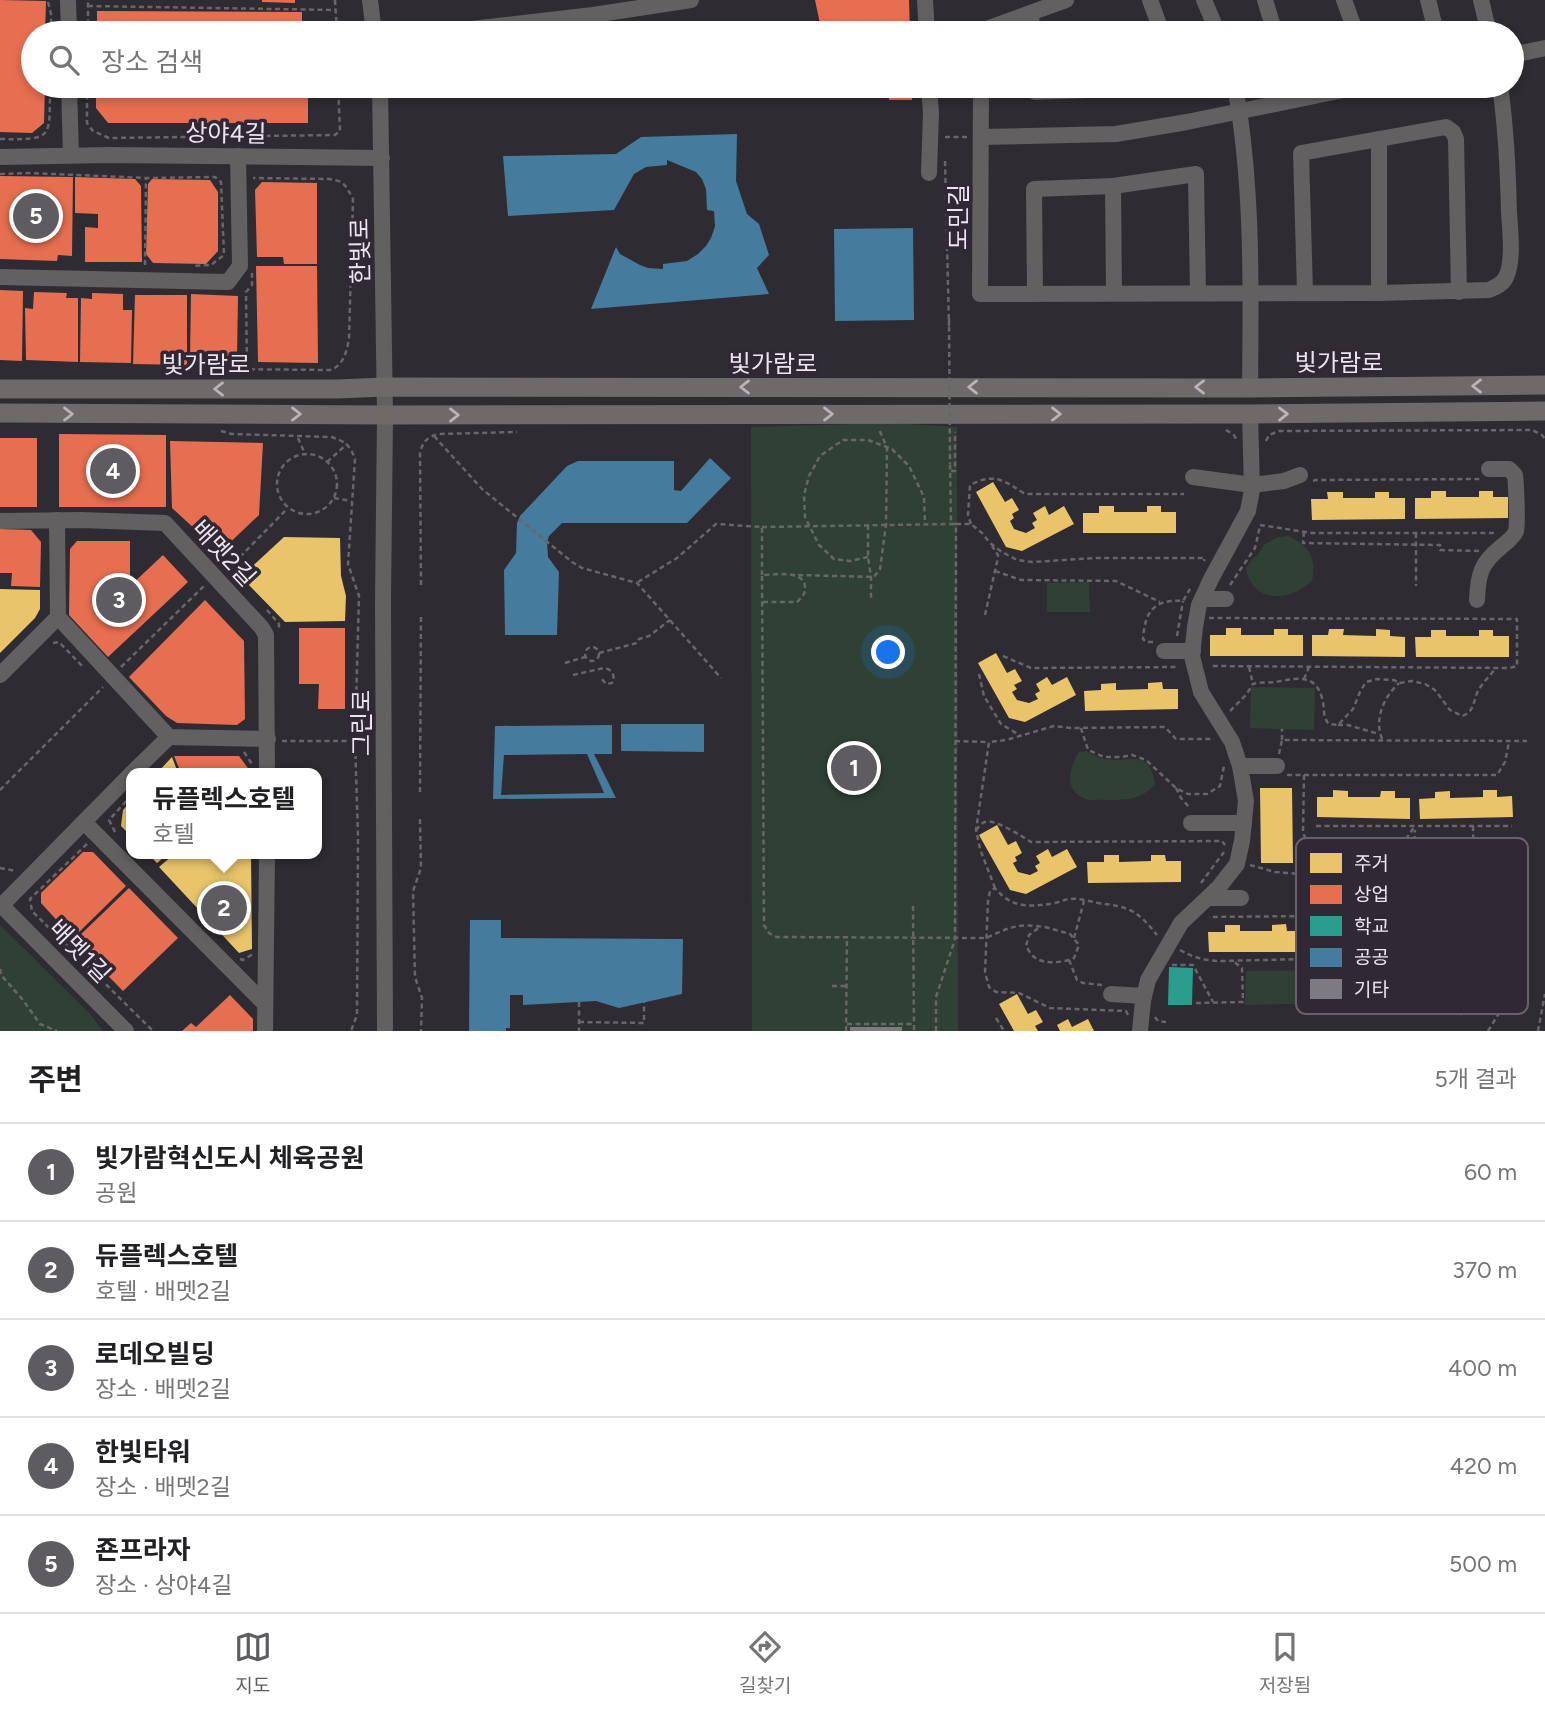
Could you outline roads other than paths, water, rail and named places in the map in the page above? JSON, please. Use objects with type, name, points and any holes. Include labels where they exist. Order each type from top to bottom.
[{"type":"main road","name":"빛가람로","points":[[0,389],[1545,386]]},
{"type":"main road","name":"빛가람로","points":[[0,413],[1250,415],[1545,411]]},
{"type":"street","points":[[68,0],[69,21]]},
{"type":"street","points":[[370,0],[373,21]]},
{"type":"street","points":[[511,21],[592,8],[691,0]]},
{"type":"street","points":[[925,0],[926,21]]},
{"type":"street","points":[[1009,21],[1066,0]]},
{"type":"street","points":[[1150,0],[1158,21]]},
{"type":"street","points":[[1204,0],[1213,21]]},
{"type":"street","points":[[1265,0],[1271,21]]},
{"type":"street","points":[[1344,0],[1352,21]]},
{"type":"street","points":[[1428,0],[1433,21]]},
{"type":"street","points":[[1481,0],[1486,21]]},
{"type":"street","points":[[1031,13],[1031,21]]},
{"type":"street","points":[[1524,52],[1545,48]]},
{"type":"street","points":[[69,98],[71,155]]},
{"type":"street","name":"한빛로","points":[[380,98],[386,415]]},
{"type":"street","points":[[929,98],[929,173]]},
{"type":"street","name":"도민길","points":[[981,98],[980,294],[1379,293],[1489,290],[1502,284],[1510,263],[1506,141],[1501,98]]},
{"type":"street","points":[[1237,98],[1247,179],[1251,293],[1250,387]]},
{"type":"street","points":[[981,136],[1116,134],[1303,98]]},
{"type":"street","points":[[1305,292],[1301,153],[1446,127],[1454,132],[1456,139],[1459,292]]},
{"type":"street","points":[[1379,139],[1379,293]]},
{"type":"street","name":"상야4길","points":[[0,157],[71,155],[382,158]]},
{"type":"street","points":[[0,277],[228,282],[240,266],[238,156]]},
{"type":"street","points":[[1035,293],[1034,189],[1113,186],[1196,174],[1198,293]]},
{"type":"street","points":[[1113,186],[1114,293]]},
{"type":"street","name":"그린로","points":[[385,1031],[383,590],[386,415]]},
{"type":"street","points":[[1134,1027],[1148,980],[1176,946],[1181,923],[1204,891],[1219,887],[1237,864],[1246,801],[1230,765],[1232,741],[1201,692],[1192,656],[1195,627],[1215,599],[1211,579],[1248,511],[1252,485],[1250,415]]},
{"type":"street","points":[[1476,600],[1478,579],[1483,566],[1490,555],[1511,539],[1516,531],[1515,475],[1509,469],[1485,474]]},
{"type":"street","points":[[1193,477],[1252,485],[1303,479]]},
{"type":"street","points":[[57,520],[58,617],[169,737],[273,740]]},
{"type":"street","name":"배멧2길","points":[[0,521],[165,523],[266,635],[273,740],[262,768]]},
{"type":"street","points":[[0,675],[58,617]]},
{"type":"street","points":[[1166,645],[1193,651]]},
{"type":"street","points":[[138,768],[169,737]]},
{"type":"street","points":[[1230,765],[1277,766]]},
{"type":"street","points":[[1,904],[126,780]]},
{"type":"street","points":[[1191,816],[1244,824]]},
{"type":"street","points":[[85,822],[265,1004]]},
{"type":"street","points":[[265,1031],[267,859]]},
{"type":"street","points":[[1204,891],[1234,898]]},
{"type":"street","name":"배멧1길","points":[[1,904],[126,1031]]},
{"type":"street","points":[[1109,990],[1144,996]]},
{"type":"place","name":"죤프라자","points":[[36,216]]},
{"type":"place","name":"한빛타워","points":[[113,471]]},
{"type":"place","name":"로데오빌딩","points":[[119,600]]},
{"type":"place","name":"빛가람혁신도시 체육공원","points":[[854,768]]},
{"type":"place","name":"듀플렉스호텔","points":[[224,908]]}]
